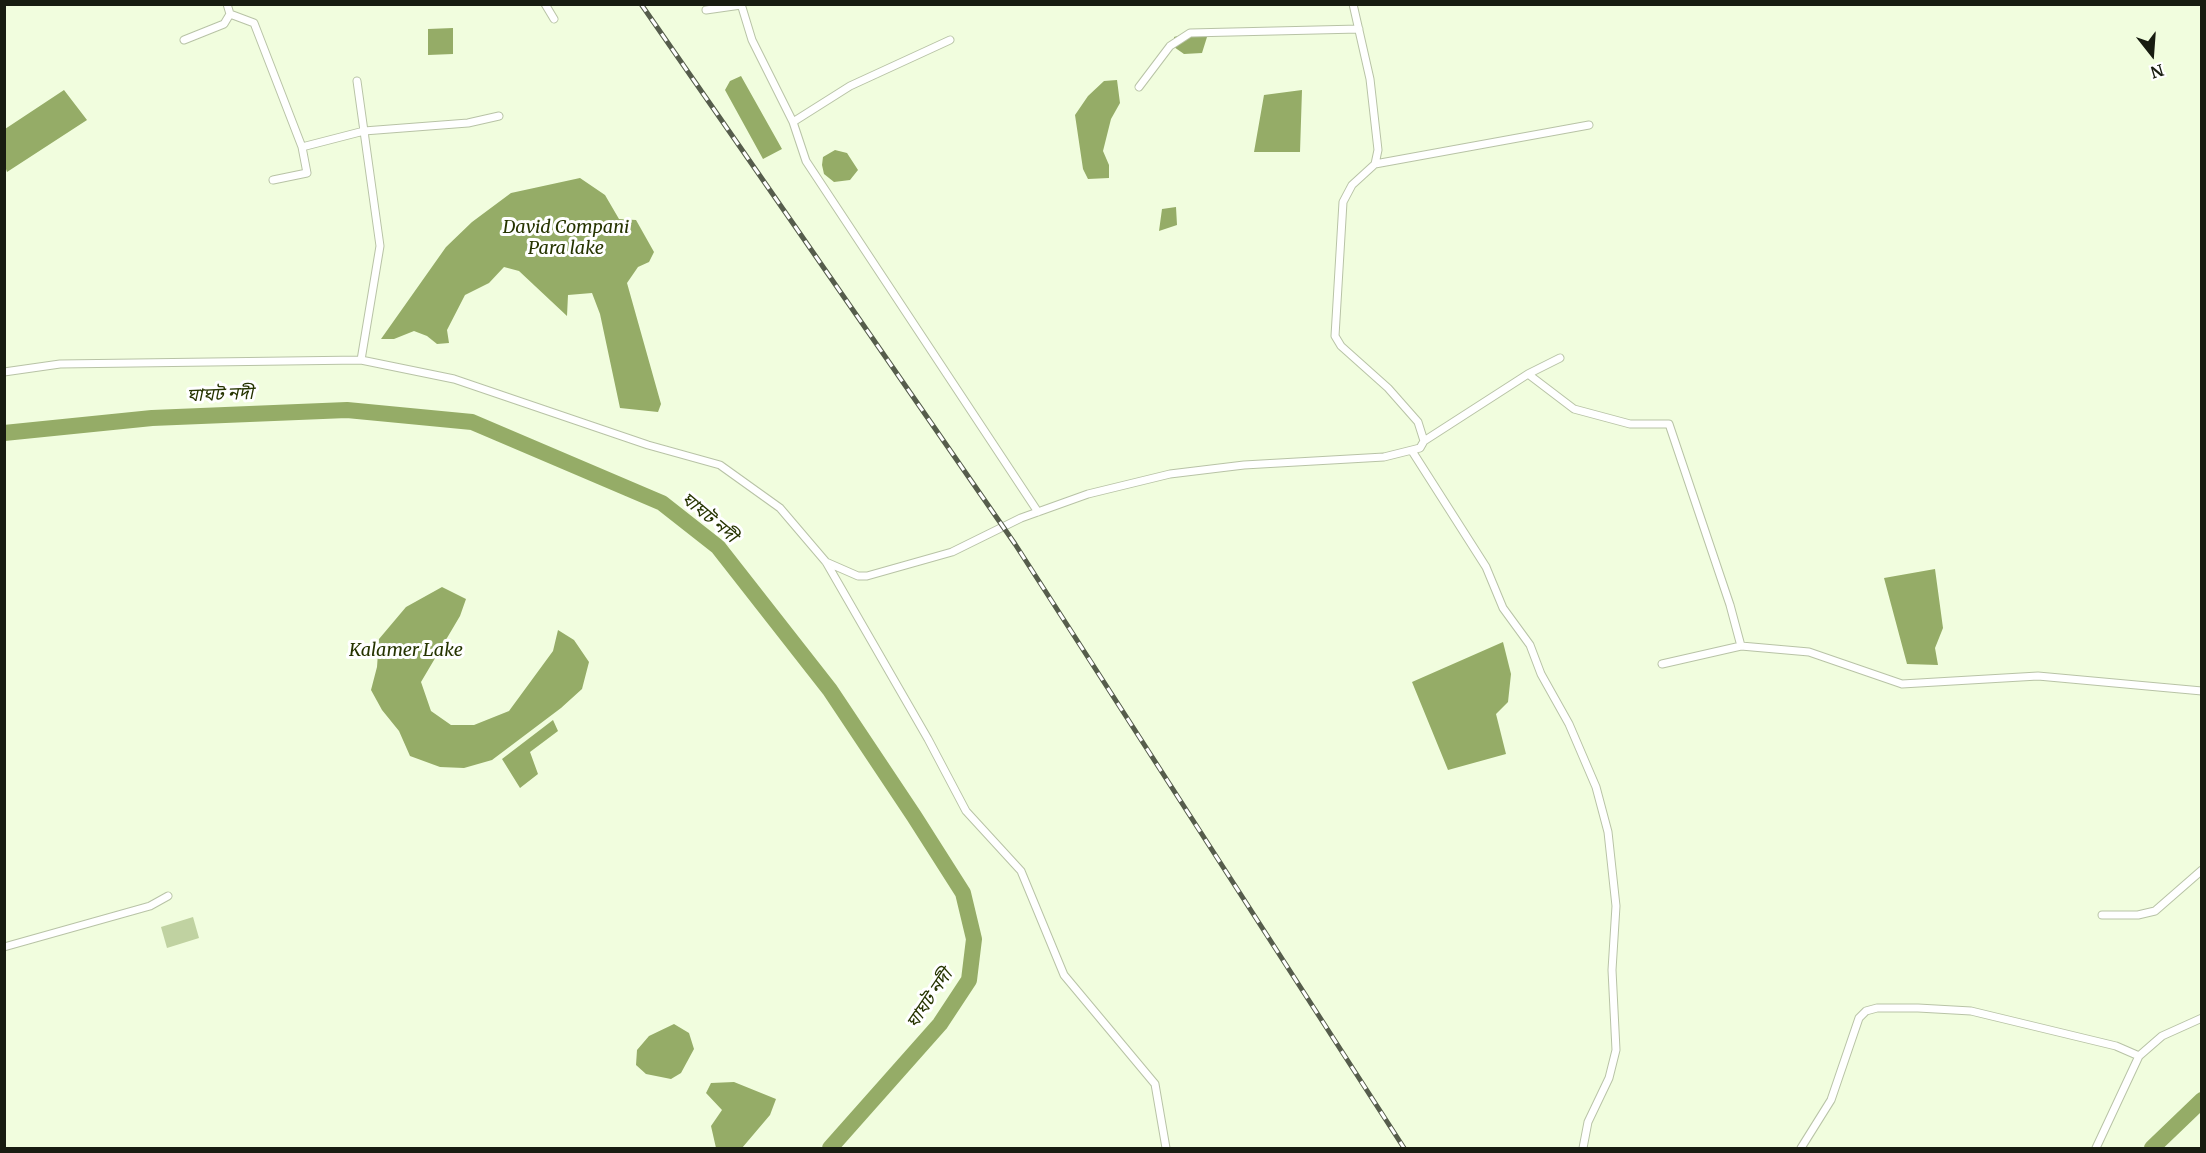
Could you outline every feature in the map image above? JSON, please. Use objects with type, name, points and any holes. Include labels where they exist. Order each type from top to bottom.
[{"type":"street","points":[[184,40],[224,24],[230,14],[227,4]]},
{"type":"street","points":[[545,4],[554,19]]},
{"type":"street","points":[[1353,4],[1377,123],[1375,164]]},
{"type":"street","points":[[706,10],[741,5],[752,40],[793,122],[806,161],[1038,512]]},
{"type":"street","points":[[230,14],[254,23],[302,147],[307,173],[273,180]]},
{"type":"street","points":[[1139,87],[1170,46],[1190,33],[1359,29]]},
{"type":"street","points":[[793,122],[850,86],[950,40]]},
{"type":"street","points":[[357,81],[380,246],[361,360]]},
{"type":"street","points":[[302,147],[364,131],[468,123],[499,116]]},
{"type":"street","points":[[1424,441],[1418,422],[1412,414],[1388,388],[1341,346],[1335,336],[1343,201],[1352,185],[1375,164],[1589,125]]},
{"type":"street","points":[[826,562],[858,576],[867,576],[952,552],[1002,527],[1088,494],[1191,470],[1384,456],[1412,451],[1420,448],[1424,441],[1528,374],[1560,358]]},
{"type":"street","points":[[4,372],[60,364],[361,360],[454,379],[648,445],[720,465],[780,508],[826,562],[928,739],[966,811],[1021,871],[1064,975],[1155,1084],[1166,1149]]},
{"type":"street","points":[[1528,374],[1574,409],[1630,423],[1669,424],[1730,604],[1741,646]]},
{"type":"street","points":[[1412,451],[1486,567],[1503,608],[1530,645],[1541,674],[1569,724],[1596,787],[1608,832],[1616,906],[1612,970],[1616,1050],[1609,1078],[1588,1122],[1583,1149]]},
{"type":"street","points":[[1662,664],[1741,646],[1809,652],[1902,684],[2038,676],[2202,691]]},
{"type":"street","points":[[2102,915],[2138,915],[2155,911],[2202,870]]},
{"type":"street","points":[[4,946],[150,906],[168,896]]},
{"type":"street","points":[[1801,1149],[1831,1100],[1859,1018],[1866,1011],[1877,1008],[1918,1008],[1971,1011],[2116,1046],[2139,1056]]},
{"type":"street","points":[[2096,1149],[2139,1056],[2162,1036],[2202,1018]]},
{"type":"shaded area","points":[[193,917],[199,938],[167,948],[161,927]]},
{"type":"water","points":[[453,28],[453,54],[428,55],[428,29]]},
{"type":"water","points":[[1195,31],[1207,37],[1202,53],[1184,54],[1174,47],[1174,37]]},
{"type":"water","points":[[741,76],[782,149],[763,159],[725,90],[730,81]]},
{"type":"water","points":[[1117,80],[1120,103],[1111,119],[1103,151],[1109,165],[1109,178],[1088,179],[1083,169],[1075,115],[1088,96],[1104,81]]},
{"type":"water","points":[[64,90],[87,120],[7,172],[5,129]]},
{"type":"water","points":[[1302,90],[1300,152],[1254,152],[1264,95]]},
{"type":"water","points":[[835,150],[847,153],[858,170],[850,180],[834,182],[824,174],[823,157]]},
{"type":"water","name":"David Compani Para lake","points":[[580,178],[605,195],[619,219],[636,220],[654,252],[649,262],[638,267],[627,283],[661,404],[658,412],[620,408],[600,314],[592,293],[568,295],[567,316],[519,271],[504,267],[489,283],[465,295],[447,330],[449,343],[437,344],[427,336],[414,331],[394,339],[381,339],[446,247],[472,222],[511,193]]},
{"type":"water","points":[[1176,207],[1177,225],[1159,231],[1162,209]]},
{"type":"water","points":[[1935,569],[1943,628],[1935,648],[1938,665],[1907,664],[1884,578]]},
{"type":"water","name":"Kalamer Lake","points":[[442,587],[466,599],[460,616],[421,682],[431,711],[451,725],[474,725],[509,711],[553,651],[558,630],[574,640],[589,662],[582,689],[561,708],[492,760],[464,768],[440,767],[410,756],[399,731],[382,710],[371,690],[377,667],[379,639],[406,607]]},
{"type":"water","points":[[1503,642],[1511,674],[1508,702],[1496,714],[1506,754],[1448,770],[1412,682]]},
{"type":"water","points":[[553,720],[558,731],[530,752],[538,774],[520,788],[502,759]]},
{"type":"water","points":[[674,1024],[689,1033],[694,1049],[681,1073],[671,1079],[646,1074],[636,1065],[637,1050],[649,1036]]},
{"type":"water","points":[[734,1082],[776,1099],[770,1115],[742,1148],[716,1148],[711,1126],[722,1110],[706,1093],[711,1083]]},
{"type":"waterway","name":"ঘাঘট নদী","points":[[4,433],[152,418],[347,410],[472,422],[662,503],[718,547],[830,690],[914,816],[963,893],[974,939],[969,980],[940,1024],[830,1148]]},
{"type":"waterway","name":"ঘাঘট নদী","points":[[2152,1148],[2202,1100]]},
{"type":"railway","points":[[641,4],[1015,544],[1404,1148]]}]
